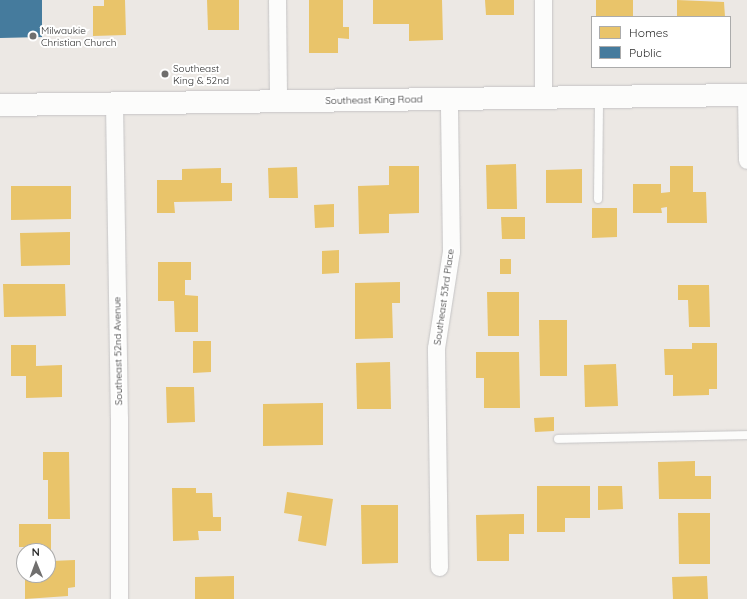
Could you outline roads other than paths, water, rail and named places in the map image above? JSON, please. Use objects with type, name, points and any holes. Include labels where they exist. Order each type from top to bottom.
[{"type":"main road","name":"Southeast King Road","points":[[0,105],[747,95]]},
{"type":"street","points":[[277,0],[278,102]]},
{"type":"street","points":[[543,0],[543,98]]},
{"type":"street","points":[[747,95],[747,160]]},
{"type":"street","name":"Southeast 53rd Place","points":[[439,567],[436,348],[451,251],[449,99]]},
{"type":"street","name":"Southeast 52nd Avenue","points":[[114,104],[119,417],[119,599]]},
{"type":"lane","points":[[598,199],[599,97]]},
{"type":"lane","points":[[558,438],[747,435]]},
{"type":"place","name":"Milwaukie Christian Church","points":[[33,36]]},
{"type":"place","name":"Southeast King & 52nd","points":[[165,74]]}]
